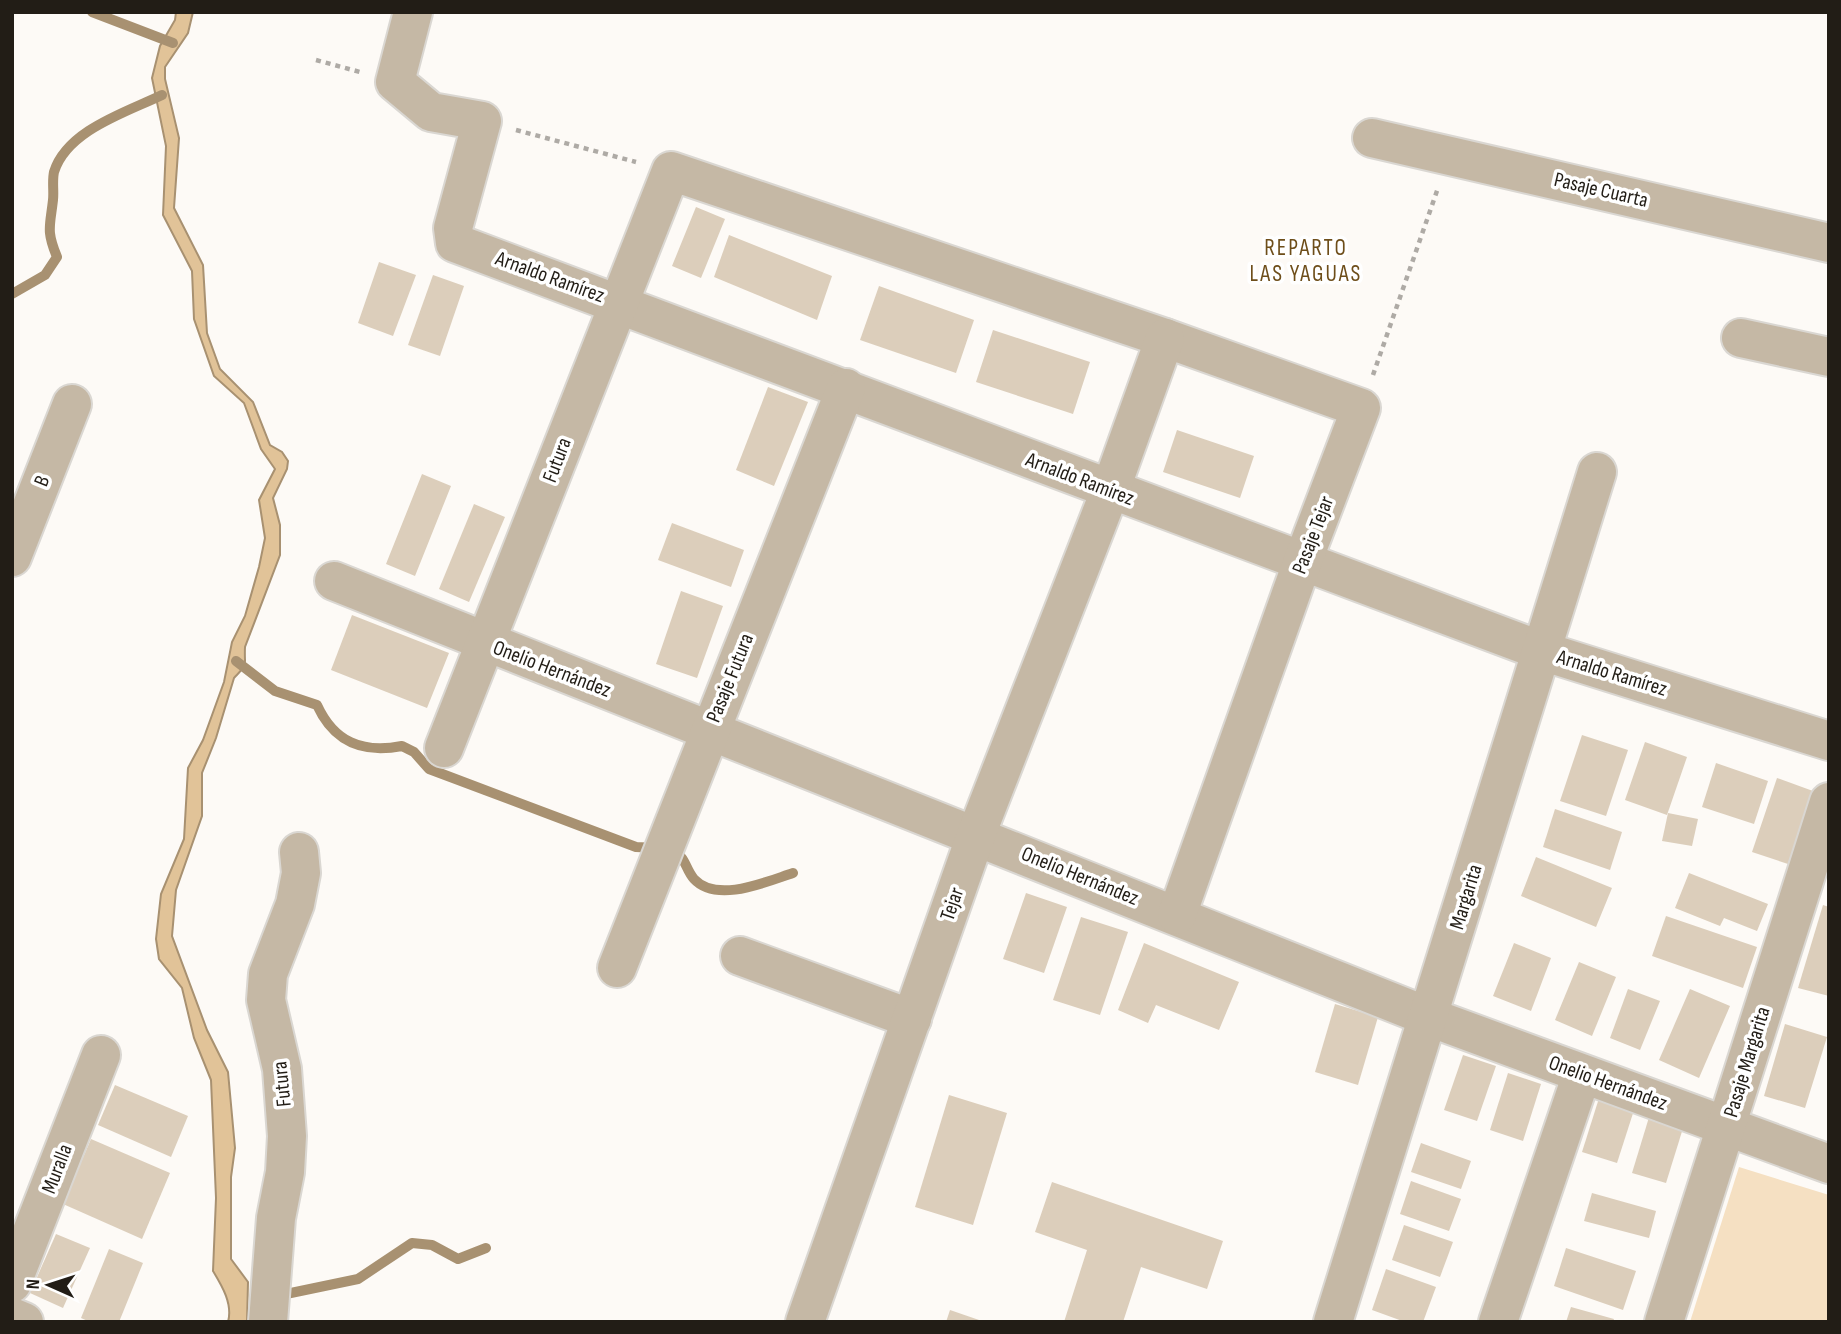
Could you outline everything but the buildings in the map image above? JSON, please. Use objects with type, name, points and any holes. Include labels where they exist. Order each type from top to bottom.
[{"type":"street","points":[[413,12],[395,82],[431,112],[482,121]]},
{"type":"street","name":"Arnaldo Ramírez","points":[[482,121],[453,228],[455,243],[619,302],[1110,491],[1542,651],[1829,741]]},
{"type":"street","name":"Pasaje Cuarta","points":[[1372,138],[1829,243]]},
{"type":"street","points":[[671,172],[1165,338],[1362,408]]},
{"type":"street","name":"Futura","points":[[444,748],[671,172]]},
{"type":"street","name":"Tejar","points":[[805,1322],[976,835],[1110,491],[1165,338]]},
{"type":"street","points":[[1741,338],[1829,356]]},
{"type":"street","name":"Pasaje Futura","points":[[617,968],[846,388]]},
{"type":"street","name":"B","points":[[12,557],[72,404]]},
{"type":"street","name":"Pasaje Tejar","points":[[1177,915],[1302,563],[1362,408]]},
{"type":"street","name":"Margarita","points":[[1333,1322],[1597,472]]},
{"type":"street","name":"Onelio Hernández","points":[[334,582],[1429,1017],[1829,1164]]},
{"type":"street","name":"Pasaje Margarita","points":[[1664,1322],[1829,802]]},
{"type":"street","name":"Futura","points":[[268,1322],[276,1218],[285,1172],[287,1136],[282,1069],[266,1000],[268,974],[295,904],[301,873],[299,852]]},
{"type":"street","points":[[740,956],[912,1019]]},
{"type":"street","name":"Muralla","points":[[12,1283],[102,1055]]},
{"type":"street","points":[[1498,1322],[1582,1074]]},
{"type":"street","points":[[12,1317],[24,1322]]},
{"type":"path","points":[[316,60],[395,82]]},
{"type":"path","points":[[482,121],[671,172]]},
{"type":"path","points":[[1362,408],[1449,155]]},
{"type":"shaded area","points":[[176,12],[193,12],[188,33],[165,67],[165,79],[179,138],[174,208],[203,265],[207,333],[220,369],[253,402],[270,445],[282,452],[288,461],[273,498],[280,525],[280,555],[245,647],[245,665],[234,678],[202,773],[202,816],[176,890],[172,936],[207,1030],[228,1072],[235,1148],[231,1177],[231,1259],[248,1282],[247,1322],[228,1322],[228,1302],[213,1271],[216,1198],[211,1080],[194,1038],[182,988],[159,959],[156,939],[161,894],[184,839],[188,768],[203,740],[224,682],[232,642],[245,616],[265,538],[259,500],[275,469],[261,449],[244,403],[214,376],[194,319],[192,271],[163,215],[166,146],[152,78],[160,46],[175,20]]},
{"type":"shaded area","points":[[1739,1167],[1829,1195],[1829,1322],[1690,1322]]},
{"type":"waterway","points":[[92,12],[173,43]]},
{"type":"waterway","points":[[12,294],[45,275],[57,257],[50,228],[53,175],[61,157],[71,145],[100,124],[162,95]]},
{"type":"waterway","points":[[236,661],[275,691],[317,705],[332,728],[351,742],[374,748],[402,746],[414,752],[429,769],[636,847],[657,848]]},
{"type":"waterway","points":[[672,851],[683,859],[694,879],[716,890],[757,885],[793,873]]},
{"type":"waterway","points":[[286,1294],[358,1279],[412,1243],[432,1245],[458,1259],[486,1248]]},
{"type":"district","name":"REPARTO LAS YAGUAS","points":[[1306,261]]}]
